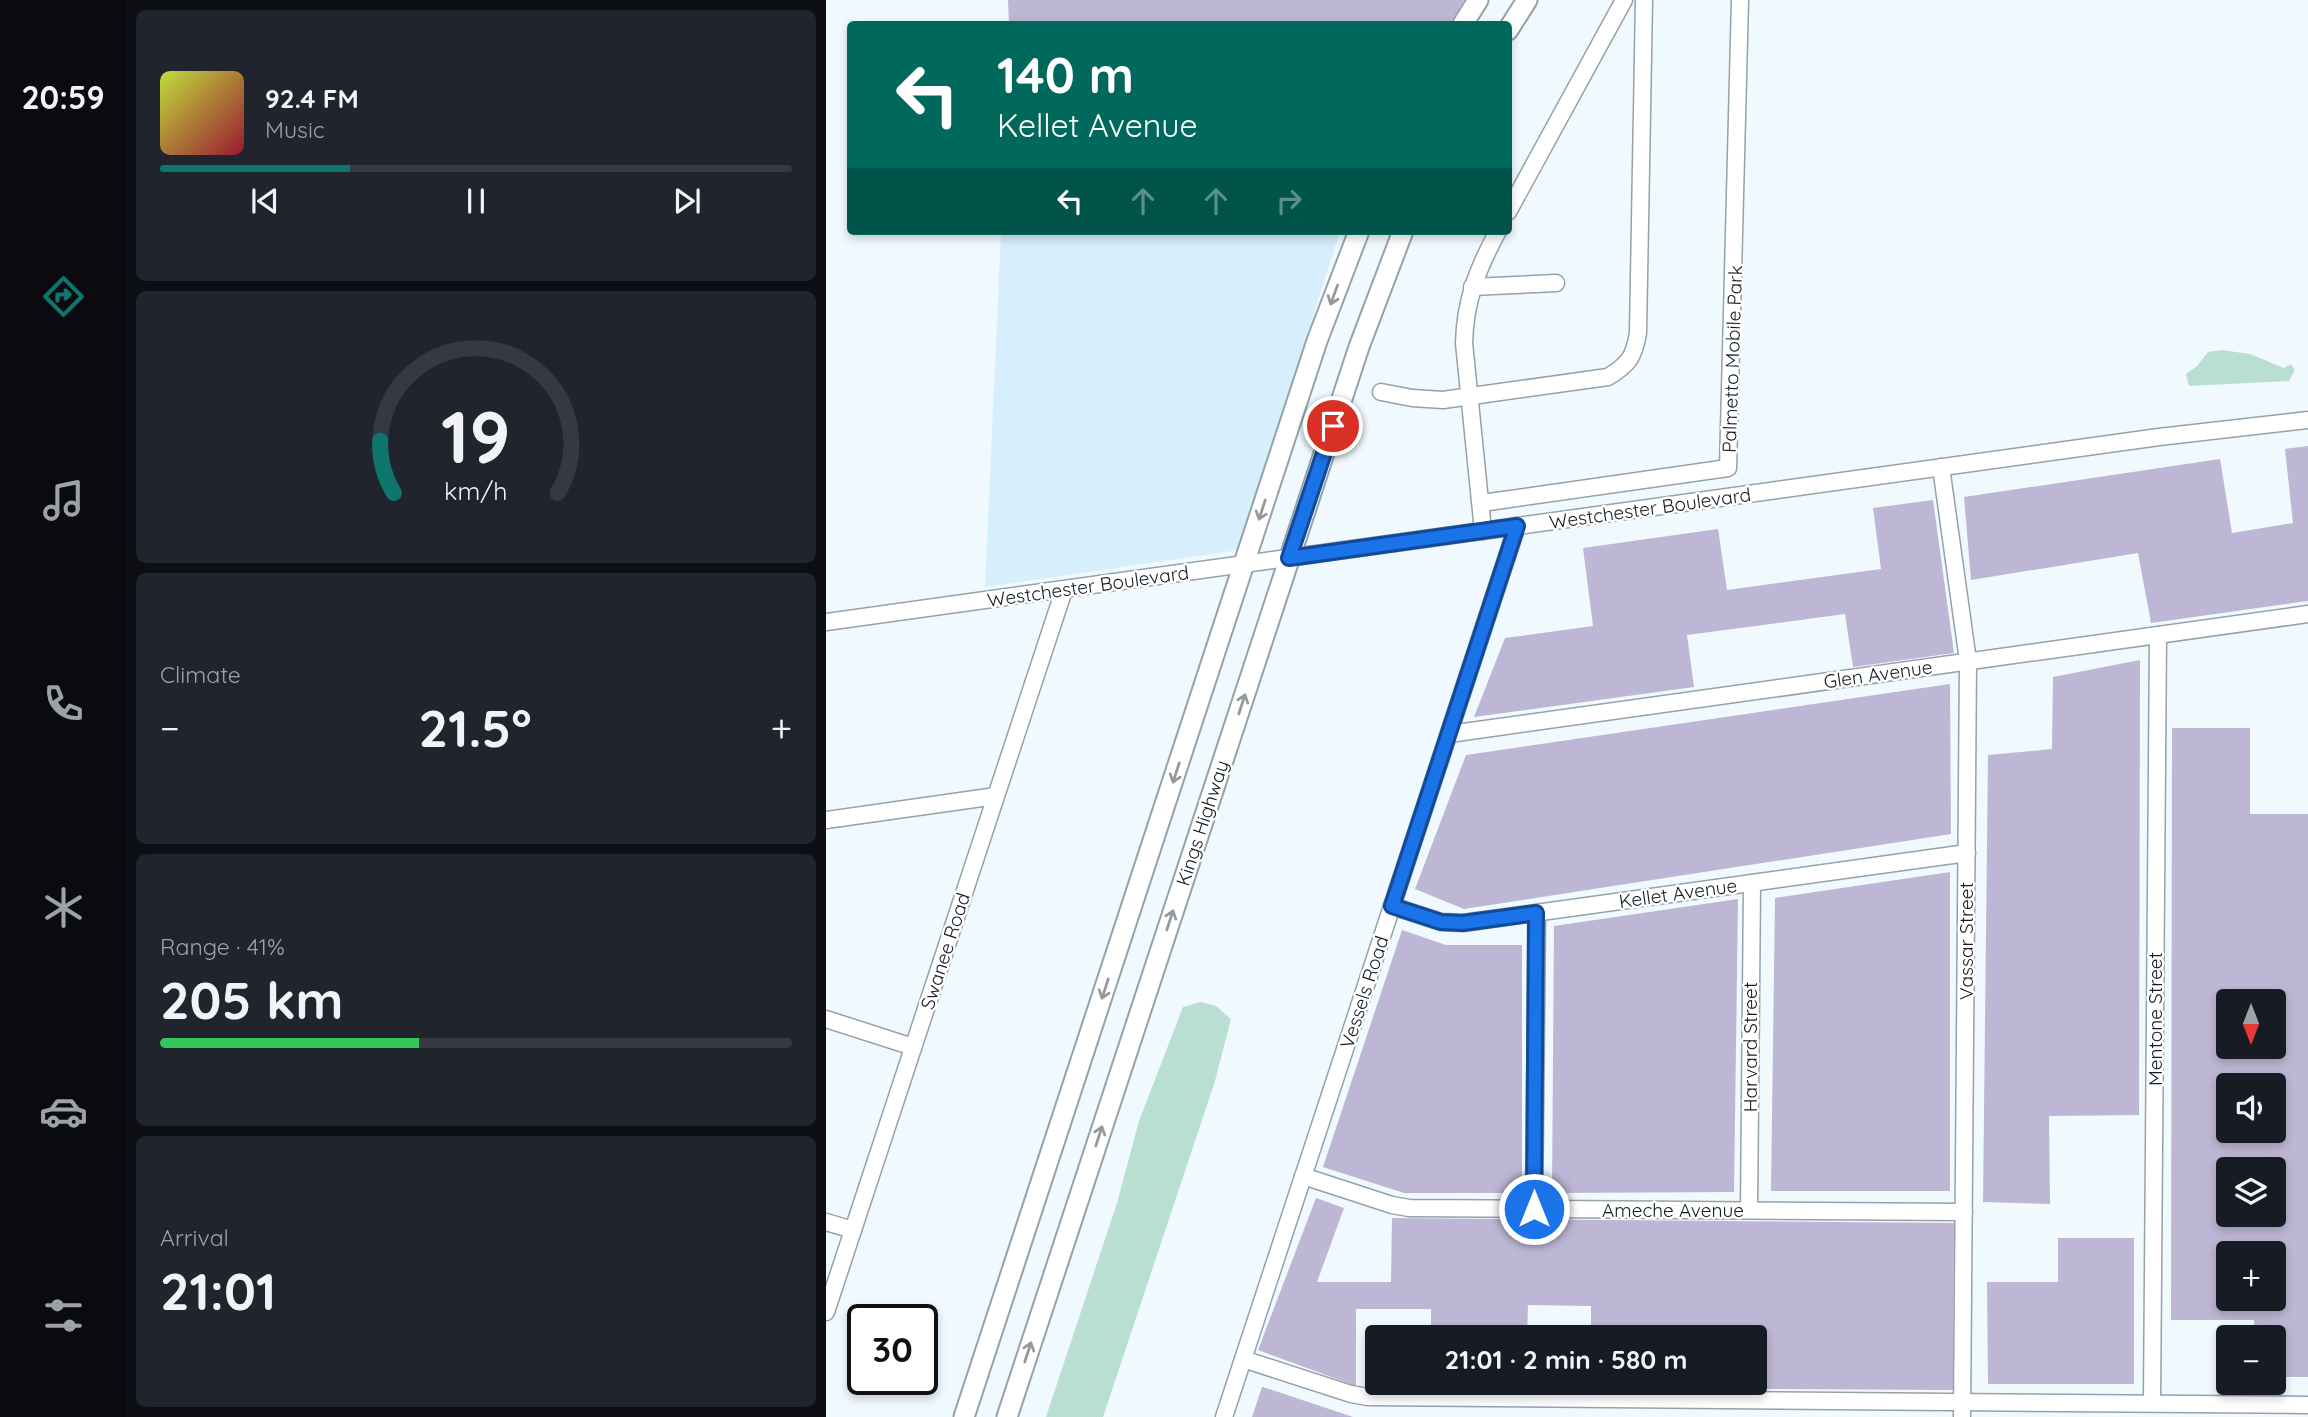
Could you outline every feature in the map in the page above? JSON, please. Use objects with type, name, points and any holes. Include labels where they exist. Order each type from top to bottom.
[{"type":"main road","points":[[1465,21],[1478,0]]},
{"type":"main road","points":[[1512,24],[1527,0]]},
{"type":"main road","points":[[964,1417],[1320,334],[1357,235]]},
{"type":"main road","name":"Kings Highway","points":[[1007,1417],[1359,347],[1401,235]]},
{"type":"street","points":[[1512,205],[1624,0]]},
{"type":"street","points":[[1381,392],[1443,400],[1608,376],[1624,367],[1634,351],[1637,333],[1644,0]]},
{"type":"street","name":"Palmetto Mobile Park","points":[[1482,503],[1728,468],[1740,0]]},
{"type":"street","points":[[1483,531],[1464,343],[1467,306],[1472,287],[1496,235]]},
{"type":"street","points":[[1472,287],[1556,283]]},
{"type":"street","name":"Westchester Boulevard","points":[[826,622],[2178,434],[2308,420]]},
{"type":"street","name":"Vassar Street","points":[[1941,467],[1968,661],[1962,1409]]},
{"type":"street","name":"Vessels Road","points":[[1224,1417],[1517,526]]},
{"type":"street","name":"Swanee Road","points":[[826,1312],[1064,590]]},
{"type":"street","name":"Glen Avenue","points":[[1449,734],[2308,614]]},
{"type":"street","name":"Mentone Street","points":[[2152,1403],[2158,635]]},
{"type":"street","points":[[826,820],[996,796]]},
{"type":"street","name":"Kellet Avenue","points":[[1392,906],[1441,922],[1463,923],[1967,853]]},
{"type":"street","name":"Harvard Street","points":[[1749,1210],[1752,883]]},
{"type":"street","points":[[1534,1209],[1536,913]]},
{"type":"street","points":[[826,1019],[913,1047]]},
{"type":"street","name":"Ameche Avenue","points":[[1303,1176],[1409,1208],[1964,1212]]},
{"type":"street","points":[[826,1222],[853,1230]]},
{"type":"street","points":[[1243,1359],[1368,1397],[1962,1409],[2152,1403],[2308,1405]]},
{"type":"shaded area","points":[[1008,0],[1464,0],[1452,21],[1009,21]]},
{"type":"shaded area","points":[[1001,235],[1339,235],[1239,550],[985,587]]},
{"type":"shaded area","points":[[2222,350],[2250,354],[2284,368],[2291,364],[2295,370],[2289,381],[2189,386],[2186,374],[2197,366],[2208,352]]},
{"type":"shaded area","points":[[2308,446],[2308,601],[2151,623],[2138,553],[1971,580],[1964,497],[2220,459],[2232,533],[2293,523],[2285,449]]},
{"type":"shaded area","points":[[1933,500],[1954,653],[1853,667],[1845,614],[1687,635],[1694,687],[1474,717],[1505,638],[1593,626],[1583,548],[1718,529],[1727,590],[1881,569],[1873,508]]},
{"type":"shaded area","points":[[2140,660],[2139,1115],[2049,1116],[2050,1204],[1983,1202],[1988,755],[2052,749],[2053,677]]},
{"type":"shaded area","points":[[1950,684],[1951,834],[1464,909],[1415,889],[1466,755]]},
{"type":"shaded area","points":[[2172,728],[2250,728],[2250,814],[2308,814],[2308,1377],[2286,1377],[2286,1325],[2254,1325],[2254,1320],[2171,1320]]},
{"type":"shaded area","points":[[1950,872],[1950,1191],[1771,1191],[1775,898]]},
{"type":"shaded area","points":[[1738,899],[1734,1192],[1552,1193],[1554,926]]},
{"type":"shaded area","points":[[1402,930],[1446,945],[1522,945],[1522,1193],[1404,1193],[1323,1167]]},
{"type":"shaded area","points":[[1201,1002],[1216,1006],[1231,1019],[1215,1081],[1103,1417],[1046,1417],[1117,1203],[1139,1121],[1183,1007]]},
{"type":"shaded area","points":[[1316,1198],[1344,1208],[1317,1282],[1391,1282],[1392,1218],[1954,1223],[1953,1390],[1767,1389],[1767,1325],[1591,1325],[1591,1306],[1528,1305],[1527,1325],[1431,1325],[1431,1309],[1356,1309],[1356,1386],[1258,1350]]},
{"type":"shaded area","points":[[2058,1238],[2134,1238],[2134,1384],[1988,1384],[1987,1282],[2058,1282]]},
{"type":"shaded area","points":[[1263,1387],[1353,1417],[1252,1417]]},
{"type":"route","points":[[1333,426],[1289,558],[1517,526],[1392,906],[1441,922],[1463,923],[1536,913],[1534,1209]]}]
